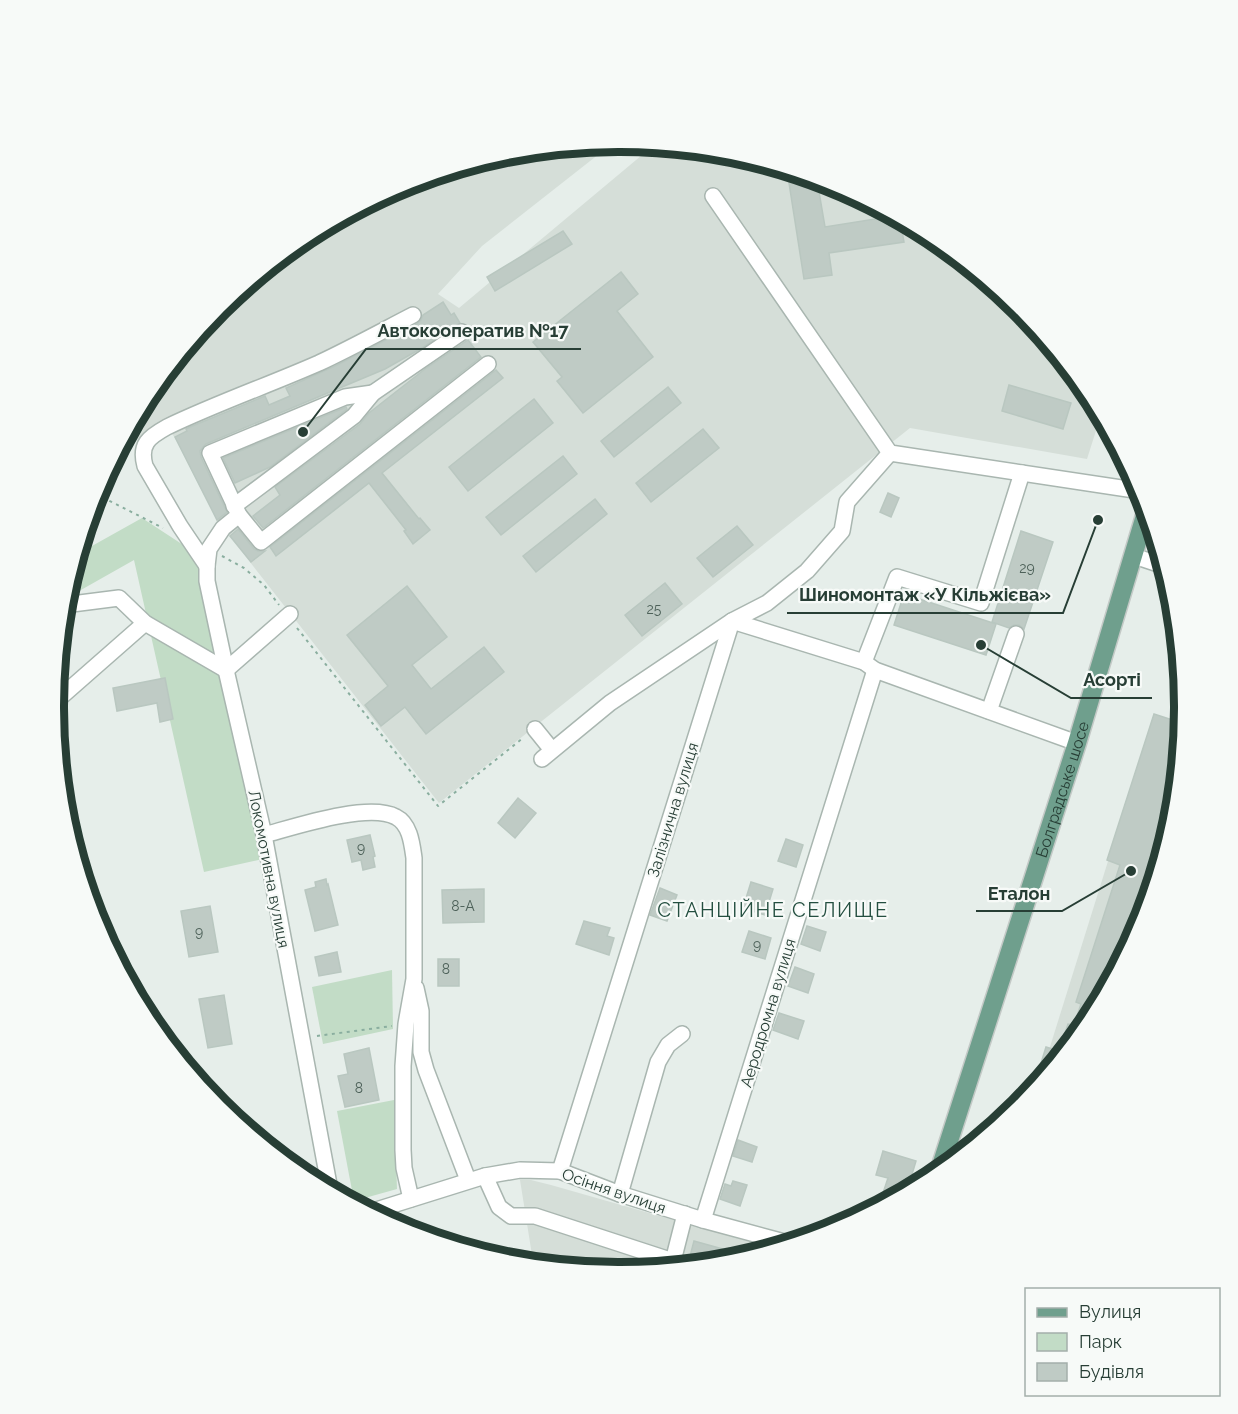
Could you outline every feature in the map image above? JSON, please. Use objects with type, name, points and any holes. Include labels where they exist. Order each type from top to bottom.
[{"type":"main road","name":"Болградське шосе","points":[[944,1156],[1077,743],[1143,525]]},
{"type":"street","points":[[713,196],[890,453],[1128,489]]},
{"type":"street","points":[[207,566],[145,466],[142,456],[147,441],[157,432],[175,423],[347,350],[413,315]]},
{"type":"street","points":[[209,549],[237,511],[354,416],[373,393],[462,332]]},
{"type":"street","points":[[373,393],[345,397],[210,453],[237,511],[261,542],[488,364]]},
{"type":"street","points":[[536,729],[547,754],[610,702],[732,621],[767,603],[807,571],[842,531],[847,502],[890,453]]},
{"type":"street","name":"Аеродромна вулиця","points":[[703,1220],[897,577],[981,603],[1022,473]]},
{"type":"street","name":"Локомотивна вулиця","points":[[209,549],[207,581],[264,835],[328,1178]]},
{"type":"street","points":[[1134,556],[1155,563]]},
{"type":"street","points":[[74,604],[119,598],[145,623],[226,670],[289,615]]},
{"type":"street","points":[[732,621],[870,666],[1077,743]]},
{"type":"street","name":"Залізнична вулиця","points":[[560,1171],[732,621]]},
{"type":"street","points":[[65,693],[145,623]]},
{"type":"street","points":[[989,711],[1016,634]]},
{"type":"street","points":[[264,835],[340,815],[360,813],[382,813],[397,817],[407,827],[414,858],[414,979],[406,1024],[403,1066],[403,1150],[404,1168],[411,1199]]},
{"type":"street","points":[[414,979],[421,1011],[421,1052],[468,1180]]},
{"type":"street","points":[[620,1194],[658,1062],[668,1045],[682,1034]]},
{"type":"street","name":"Осіння вулиця","points":[[383,1208],[485,1176],[520,1170],[560,1171],[620,1194],[774,1239]]},
{"type":"street","points":[[485,1176],[499,1207],[511,1216],[535,1216],[662,1259]]},
{"type":"street","points":[[677,1258],[685,1214]]},
{"type":"path","points":[[106,499],[190,540]]},
{"type":"path","points":[[209,549],[244,568],[264,585],[438,806],[536,729]]},
{"type":"path","points":[[302,1039],[406,1024]]},
{"type":"shaded area","points":[[600,153],[482,246],[438,294],[459,308],[644,153],[691,157],[727,163],[763,171],[831,195],[896,227],[957,267],[985,290],[1036,341],[1059,369],[1097,427],[1087,459],[910,428],[439,803],[217,520],[175,438],[165,424],[132,443],[158,399],[202,341],[253,290],[311,246],[374,210],[407,195],[475,171],[547,157]]},
{"type":"shaded area","points":[[1154,714],[1173,720],[1169,779],[1163,815],[1144,885],[1116,952],[1099,984],[1080,1015],[1045,1062]]},
{"type":"shaded area","points":[[520,1180],[551,1185],[758,1244],[691,1257],[619,1262],[532,1254]]},
{"type":"green space","points":[[142,518],[197,554],[267,858],[204,872],[134,560],[76,593],[88,548]]},
{"type":"green space","points":[[392,970],[393,1029],[323,1044],[312,987]]},
{"type":"green space","points":[[394,1100],[397,1189],[363,1198],[352,1193],[337,1111]]},
{"type":"building","points":[[788,179],[819,190],[825,227],[880,218],[902,231],[904,242],[829,253],[832,275],[804,279]]},
{"type":"building","points":[[563,231],[572,244],[495,291],[487,277]]},
{"type":"building","points":[[621,272],[638,294],[617,311],[653,357],[583,413],[557,381],[562,377],[533,342]]},
{"type":"building","points":[[443,302],[451,315],[454,313],[460,323],[422,348],[385,369],[206,444],[200,451],[201,457],[227,512],[217,520],[175,437],[190,427],[265,396],[269,405],[290,396],[286,388],[417,324],[423,315]]},
{"type":"building","points":[[468,340],[481,357],[263,528],[253,516],[280,495],[275,487],[360,424],[369,413],[425,369]]},
{"type":"building","points":[[496,370],[503,378],[382,473],[430,530],[413,544],[404,531],[406,530],[369,483],[276,556],[270,547]]},
{"type":"building","points":[[1009,385],[1071,403],[1063,429],[1002,411]]},
{"type":"building","points":[[668,387],[681,403],[614,457],[601,441]]},
{"type":"building","points":[[534,399],[553,423],[468,491],[449,467]]},
{"type":"building","points":[[346,407],[347,409],[270,467],[235,483],[223,458]]},
{"type":"building","points":[[703,429],[719,448],[651,502],[636,483]]},
{"type":"building","points":[[563,456],[577,474],[501,535],[486,517]]},
{"type":"building","points":[[888,493],[899,498],[891,517],[880,512]]},
{"type":"building","points":[[595,499],[607,514],[536,572],[523,556]]},
{"type":"building","points":[[737,526],[753,545],[713,577],[697,558]]},
{"type":"building","points":[[238,529],[254,549],[265,551],[251,562],[230,536]]},
{"type":"building","points":[[1021,531],[1053,542],[1024,629],[1019,625],[1009,628],[992,622]]},
{"type":"building","points":[[665,583],[682,604],[642,636],[625,615]]},
{"type":"building","points":[[407,586],[447,637],[412,665],[431,689],[484,647],[504,672],[426,734],[405,707],[381,726],[365,705],[388,686],[347,635]]},
{"type":"building","points":[[904,594],[996,624],[986,655],[894,625]]},
{"type":"building","points":[[165,678],[173,719],[160,722],[157,703],[117,711],[113,688]]},
{"type":"building","points":[[1154,714],[1173,720],[1169,779],[1163,815],[1144,885],[1116,952],[1075,1022],[1081,1004],[1076,1002],[1120,865],[1107,860]]},
{"type":"building","points":[[518,798],[536,813],[515,838],[498,823]]},
{"type":"building","points":[[370,835],[375,867],[363,870],[361,860],[352,862],[347,840]]},
{"type":"building","points":[[786,839],[803,845],[796,867],[778,861]]},
{"type":"building","points":[[326,879],[338,925],[315,931],[305,890],[316,887],[315,882]]},
{"type":"building","points":[[751,882],[773,889],[765,915],[743,908]]},
{"type":"building","points":[[660,888],[677,895],[667,921],[650,915]]},
{"type":"building","points":[[484,889],[484,922],[443,923],[442,890]]},
{"type":"building","points":[[210,906],[218,952],[189,957],[181,911]]},
{"type":"building","points":[[584,921],[610,928],[607,936],[614,938],[609,955],[576,944]]},
{"type":"building","points":[[807,926],[826,932],[820,951],[801,944]]},
{"type":"building","points":[[749,931],[771,938],[765,959],[742,952]]},
{"type":"building","points":[[337,952],[341,972],[319,976],[315,957]]},
{"type":"building","points":[[438,959],[459,959],[459,986],[438,986]]},
{"type":"building","points":[[795,967],[814,974],[808,993],[788,986]]},
{"type":"building","points":[[224,995],[232,1044],[208,1048],[199,999]]},
{"type":"building","points":[[779,1013],[804,1021],[798,1039],[773,1030]]},
{"type":"building","points":[[1068,1024],[1073,1025],[1063,1040]]},
{"type":"building","points":[[1046,1047],[1055,1050],[1039,1069]]},
{"type":"building","points":[[369,1048],[379,1100],[345,1107],[338,1076],[348,1074],[344,1054]]},
{"type":"building","points":[[738,1140],[757,1147],[752,1162],[733,1156]]},
{"type":"building","points":[[883,1151],[916,1161],[911,1178],[883,1194],[888,1178],[876,1175]]},
{"type":"building","points":[[733,1181],[747,1185],[740,1206],[720,1199],[725,1184],[731,1186]]},
{"type":"building","points":[[694,1241],[723,1249],[722,1252],[690,1257]]},
{"type":"place","name":"Автокооператив №17","points":[[303,432]]},
{"type":"place","name":"Шиномонтаж «У Кільжієва»","points":[[1098,520]]},
{"type":"place","name":"Асорті","points":[[981,645]]},
{"type":"place","name":"Еталон","points":[[1131,871]]},
{"type":"district","name":"СТАНЦІЙНЕ СЕЛИЩЕ","points":[[773,910]]}]
